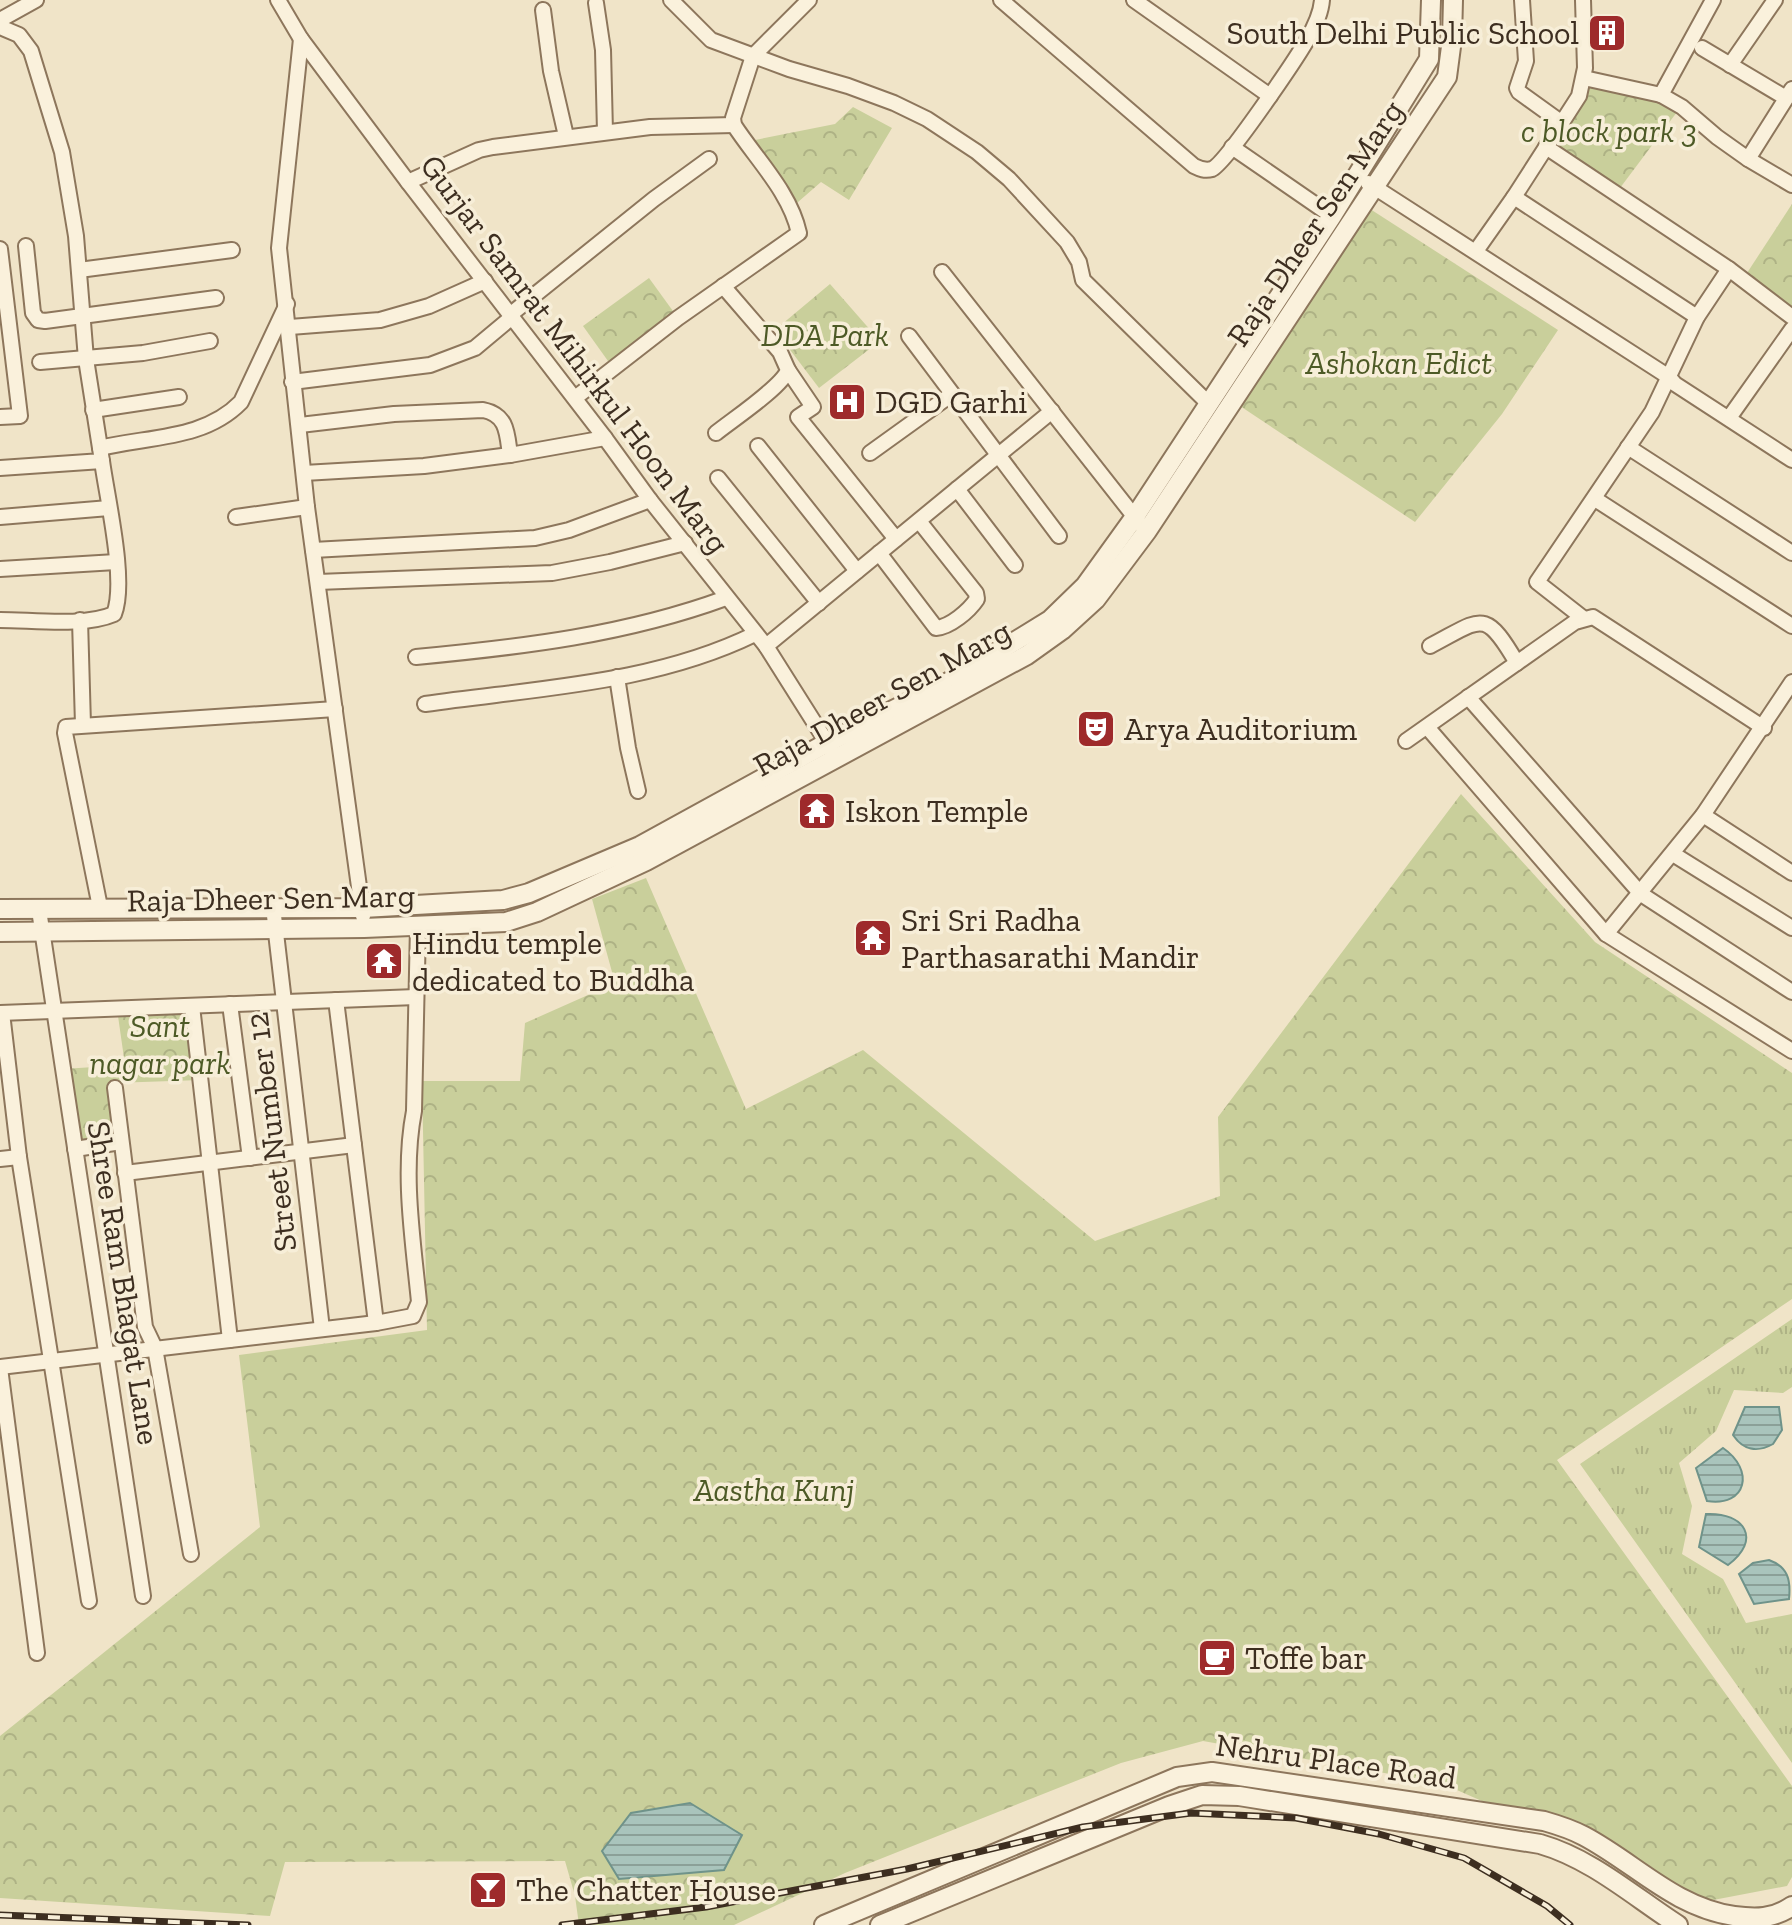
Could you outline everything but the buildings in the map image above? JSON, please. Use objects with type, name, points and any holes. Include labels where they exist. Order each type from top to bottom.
[{"type":"street","points":[[0,20],[36,0]]},
{"type":"street","name":"Gurjar Samrat Mihirkul Hoon Marg","points":[[278,0],[301,39],[408,182],[650,500],[766,646],[832,750]]},
{"type":"street","points":[[671,0],[711,40],[894,103],[935,124],[977,152],[1009,179],[1067,242],[1079,262],[1083,280],[1209,404]]},
{"type":"street","points":[[575,398],[723,286],[799,233],[796,220],[770,174],[734,125],[733,118],[753,56],[809,0]]},
{"type":"street","points":[[1001,0],[1194,166],[1207,170],[1214,168],[1232,147],[1270,96],[1306,42],[1318,18],[1322,0]]},
{"type":"street","points":[[1134,0],[1270,96]]},
{"type":"street","name":"Raja Dheer Sen Marg","points":[[0,909],[363,908],[503,900],[529,893],[640,846],[1027,655],[1062,630],[1096,599],[1209,404],[1357,176],[1429,59],[1431,0]]},
{"type":"street","name":"Raja Dheer Sen Marg","points":[[1141,524],[1375,187],[1447,77],[1453,0]]},
{"type":"street","points":[[1522,0],[1526,61],[1517,88],[1562,123]]},
{"type":"street","points":[[1476,251],[1576,103],[1584,78],[1583,0]]},
{"type":"street","points":[[1730,65],[1775,0]]},
{"type":"street","points":[[1661,95],[1712,1]]},
{"type":"street","points":[[596,3],[603,50],[605,132]]},
{"type":"street","points":[[543,10],[551,71],[566,136]]},
{"type":"street","points":[[0,27],[19,35],[31,51],[62,152],[79,270],[86,359],[116,562],[117,606],[114,614],[105,618],[0,620]]},
{"type":"street","points":[[301,39],[279,248],[290,327],[292,382],[300,425],[307,507],[364,928]]},
{"type":"street","points":[[1702,48],[1789,94],[1748,159]]},
{"type":"street","points":[[1584,78],[1661,95],[1682,107],[1748,159],[1792,185]]},
{"type":"street","points":[[408,182],[479,150],[650,127],[734,125]]},
{"type":"street","points":[[1232,147],[1332,216]]},
{"type":"street","points":[[1546,147],[1729,269],[1792,317]]},
{"type":"street","points":[[292,382],[430,365],[475,348],[511,318],[511,314],[709,159]]},
{"type":"street","points":[[1357,176],[1792,460]]},
{"type":"street","points":[[1514,197],[1697,317]]},
{"type":"street","points":[[26,246],[33,313],[38,320],[216,298]]},
{"type":"street","points":[[0,249],[20,416],[0,417]]},
{"type":"street","points":[[79,270],[232,250]]},
{"type":"street","points":[[1583,618],[1537,582],[1652,412],[1697,317],[1729,269]]},
{"type":"street","points":[[942,272],[1141,524]]},
{"type":"street","points":[[290,327],[380,320],[429,306],[485,281]]},
{"type":"street","points":[[723,286],[780,352],[788,370],[813,407],[798,417],[896,539]]},
{"type":"street","points":[[0,468],[101,454],[200,430],[229,414],[241,402],[287,304]]},
{"type":"street","points":[[1729,418],[1792,329]]},
{"type":"street","points":[[909,336],[1059,536]]},
{"type":"street","points":[[40,362],[143,353],[210,341]]},
{"type":"street","points":[[716,433],[776,386],[786,377],[788,370]]},
{"type":"street","points":[[870,453],[952,394]]},
{"type":"street","points":[[93,410],[179,397]]},
{"type":"street","points":[[300,425],[394,414],[483,410],[494,412],[505,424],[510,455]]},
{"type":"street","points":[[766,646],[1052,411]]},
{"type":"street","points":[[304,473],[424,466],[605,438]]},
{"type":"street","points":[[758,446],[857,571]]},
{"type":"street","points":[[1628,447],[1792,553]]},
{"type":"street","points":[[718,478],[819,603]]},
{"type":"street","points":[[957,489],[1015,565]]},
{"type":"street","points":[[1595,499],[1792,626]]},
{"type":"street","points":[[313,550],[535,538],[569,530],[650,500]]},
{"type":"street","points":[[236,517],[307,507]]},
{"type":"street","points":[[0,517],[109,508]]},
{"type":"street","points":[[879,553],[936,628],[946,626],[974,604],[976,593],[919,521]]},
{"type":"street","points":[[318,582],[552,573],[685,543]]},
{"type":"street","points":[[0,569],[116,562]]},
{"type":"street","points":[[416,657],[518,648],[605,633],[687,612],[726,598]]},
{"type":"street","points":[[1406,741],[1583,618],[1593,617],[1764,728]]},
{"type":"street","points":[[80,620],[83,725]]},
{"type":"street","points":[[1430,646],[1475,623],[1490,624],[1517,663]]},
{"type":"street","points":[[425,704],[641,674],[718,653],[755,634]]},
{"type":"street","points":[[617,677],[638,791]]},
{"type":"street","points":[[1606,934],[1703,815],[1792,682]]},
{"type":"street","points":[[1468,697],[1641,894],[1792,992]]},
{"type":"street","points":[[100,907],[66,727],[335,709]]},
{"type":"street","points":[[1427,727],[1606,934],[1792,1051]]},
{"type":"street","name":"Raja Dheer Sen Marg","points":[[0,932],[364,928],[506,922],[537,912],[646,861],[832,750]]},
{"type":"street","points":[[1703,815],[1792,873]]},
{"type":"street","points":[[1673,854],[1792,928]]},
{"type":"street","name":"Street Number 12","points":[[273,907],[322,1329]]},
{"type":"street","name":"Shree Ram Bhagat Lane","points":[[39,910],[143,1596]]},
{"type":"street","points":[[37,1653],[0,1367],[376,1323],[413,1316],[419,1302],[410,1212],[409,1135],[414,1111],[418,926]]},
{"type":"street","points":[[89,1601],[19,1157],[1,1013],[416,997]]},
{"type":"street","points":[[336,1000],[376,1323]]},
{"type":"street","points":[[230,1004],[250,1158]]},
{"type":"street","points":[[192,1006],[230,1340]]},
{"type":"street","points":[[115,1088],[145,1327],[155,1348],[191,1554]]},
{"type":"street","points":[[75,1149],[121,1142]]},
{"type":"street","points":[[125,1173],[354,1145]]},
{"type":"street","points":[[0,1159],[19,1157]]},
{"type":"street","name":"Nehru Place Road","points":[[824,1925],[1177,1777],[1212,1772],[1544,1821],[1587,1837],[1669,1894],[1695,1906],[1719,1914],[1757,1918],[1769,1918],[1792,1906]]},
{"type":"street","name":"Nehru Place Road","points":[[880,1925],[1202,1795],[1239,1796],[1540,1844],[1583,1861],[1678,1925]]},
{"type":"green space","name":"c block park 3","points":[[1583,82],[1661,95],[1680,108],[1620,188],[1546,147]]},
{"type":"green space","points":[[853,107],[892,128],[849,200],[821,182],[790,209],[745,142],[835,124]]},
{"type":"green space","points":[[1792,204],[1792,311],[1747,273]]},
{"type":"green space","name":"Ashokan Edict","points":[[1367,207],[1558,330],[1502,414],[1415,522],[1237,404]]},
{"type":"green space","points":[[649,278],[678,318],[613,368],[583,326]]},
{"type":"green space","name":"DDA Park","points":[[830,284],[880,341],[819,388],[775,330]]},
{"type":"green space","name":"Aastha Kunj","points":[[1461,794],[1595,942],[1792,1073],[1792,1299],[1557,1460],[1792,1786],[1792,1877],[1787,1886],[1708,1901],[1441,1783],[1203,1741],[1121,1763],[845,1873],[734,1925],[579,1925],[565,1861],[285,1862],[270,1916],[0,1898],[0,1736],[260,1527],[239,1355],[427,1330],[422,1081],[520,1081],[525,1023],[615,983],[592,899],[646,878],[746,1109],[863,1050],[1095,1241],[1220,1196],[1218,1117]]},
{"type":"green space","name":"Sant nagar park","points":[[192,1006],[201,1080],[113,1083],[117,1143],[75,1149],[63,1069],[125,1065],[117,1009]]},
{"type":"green space","points":[[1792,1319],[1792,1387],[1783,1393],[1734,1390],[1716,1431],[1679,1463],[1692,1506],[1682,1554],[1723,1579],[1746,1623],[1792,1614],[1792,1763],[1580,1464]]},
{"type":"water","points":[[1745,1407],[1779,1407],[1782,1430],[1773,1444],[1751,1448],[1741,1444],[1733,1435]]},
{"type":"water","points":[[1723,1448],[1740,1466],[1742,1485],[1731,1498],[1707,1501],[1696,1468]]},
{"type":"water","points":[[1706,1514],[1731,1518],[1744,1529],[1744,1546],[1728,1565],[1699,1547]]},
{"type":"water","points":[[1769,1560],[1780,1566],[1787,1575],[1789,1599],[1754,1604],[1739,1574],[1753,1563]]},
{"type":"water","points":[[690,1803],[742,1835],[724,1870],[619,1879],[602,1851],[631,1813]]},
{"type":"railway","points":[[562,1925],[706,1907],[907,1869],[1083,1827],[1191,1813],[1296,1818],[1379,1834],[1464,1858],[1547,1906],[1570,1925]]},
{"type":"railway","points":[[0,1915],[248,1925]]},
{"type":"place","name":"South Delhi Public School","points":[[1607,33]]},
{"type":"place","name":"DGD Garhi","points":[[847,402]]},
{"type":"place","name":"Arya Auditorium","points":[[1096,729]]},
{"type":"place","name":"Iskon Temple","points":[[817,811]]},
{"type":"place","name":"Sri Sri Radha Parthasarathi Mandir","points":[[873,938]]},
{"type":"place","name":"Hindu temple dedicated to Buddha","points":[[384,961]]},
{"type":"place","name":"Toffe bar","points":[[1217,1658]]},
{"type":"place","name":"The Chatter House","points":[[488,1890]]}]
